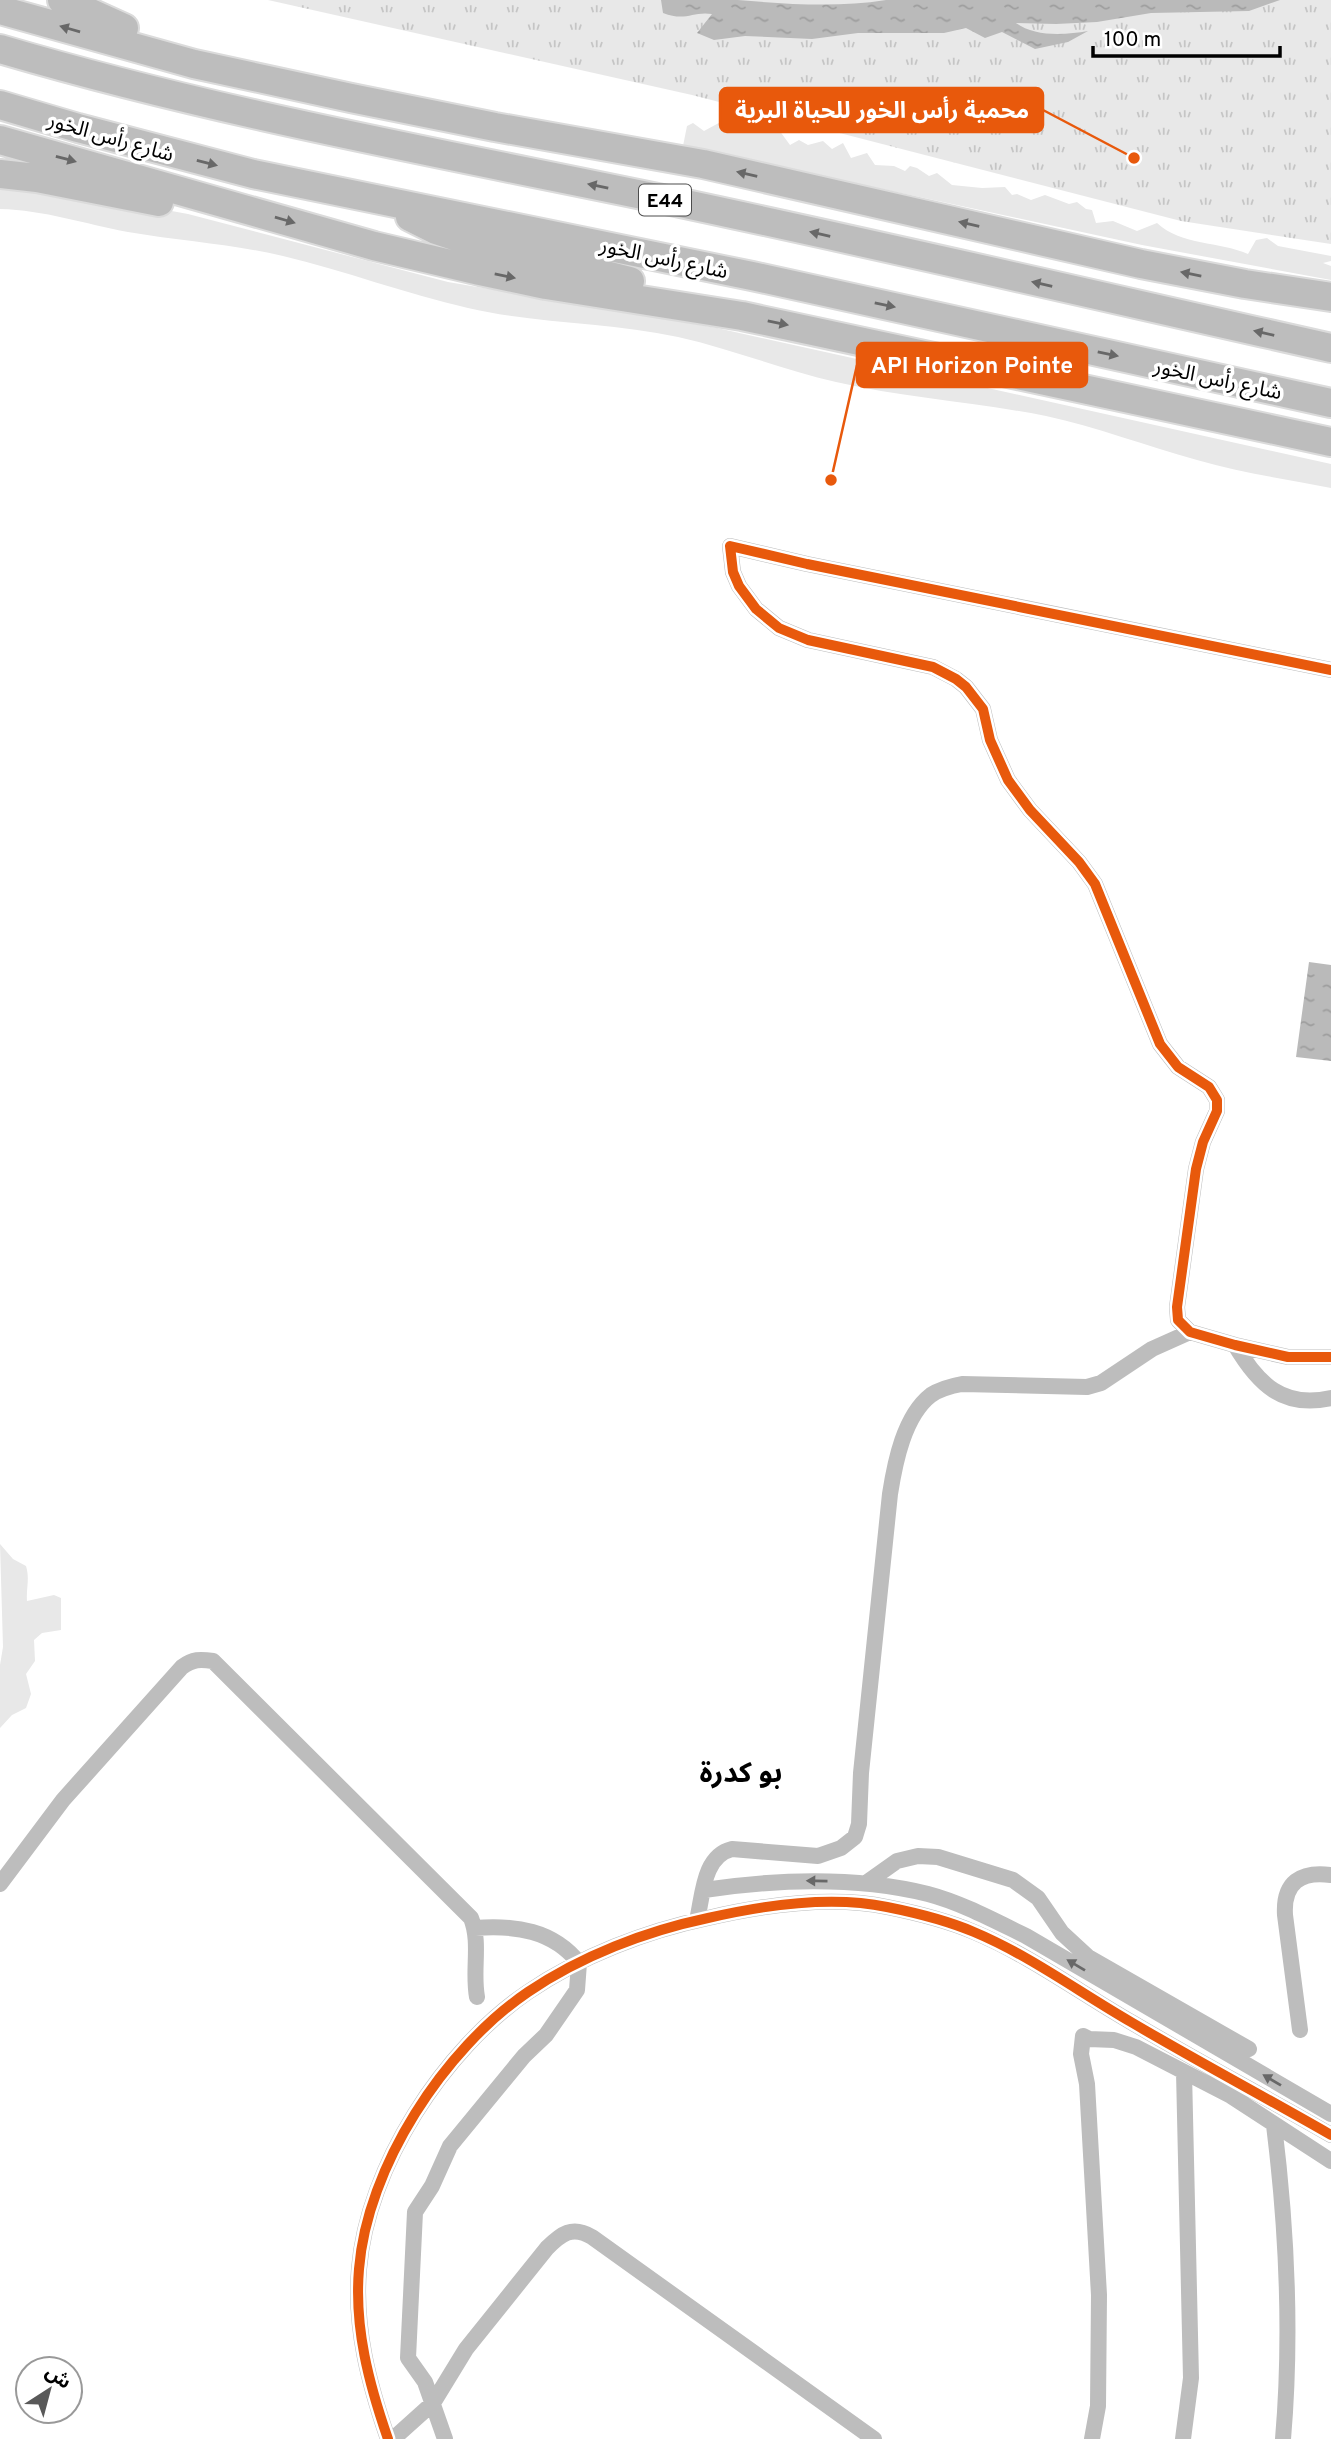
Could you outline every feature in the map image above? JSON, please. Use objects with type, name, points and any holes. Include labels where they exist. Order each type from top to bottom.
[{"type":"highway","points":[[62,0],[106,21],[171,45],[437,106],[495,127]]},
{"type":"highway","points":[[0,10],[194,64],[495,127],[703,164],[1141,264],[1331,297]]},
{"type":"highway","name":"E44","points":[[0,49],[158,92],[250,113],[669,201],[1331,348]]},
{"type":"highway","name":"شارع رأس الخور","points":[[0,105],[228,168],[752,276],[1331,403]]},
{"type":"highway","points":[[0,140],[374,246],[480,271],[546,285],[742,316],[1331,442]]},
{"type":"highway","points":[[0,174],[37,178],[190,207],[228,211],[252,210]]},
{"type":"highway","points":[[384,200],[423,224],[469,241],[663,289],[742,316]]},
{"type":"street","points":[[1329,1358],[1288,1357],[1235,1345],[1190,1332],[1178,1320],[1177,1307],[1196,1169],[1203,1142],[1217,1111],[1217,1100],[1209,1087],[1178,1067],[1160,1044],[1095,884],[1079,862],[1030,810],[1009,780],[990,740],[984,709],[966,687],[933,667],[808,639],[779,628],[757,609],[739,586],[733,572],[730,546],[1331,670]]},
{"type":"street","points":[[697,1920],[709,1866],[715,1856],[723,1851],[732,1849],[818,1856],[841,1849],[855,1837],[859,1824],[861,1773],[893,1474],[904,1438],[921,1405],[944,1388],[962,1384],[1087,1387],[1118,1373],[1152,1349],[1190,1332]]},
{"type":"street","points":[[1235,1345],[1253,1372],[1282,1396],[1302,1402],[1331,1398]]},
{"type":"street","points":[[0,1884],[79,1780],[182,1667],[191,1660],[213,1661],[464,1910],[475,1928],[477,1938],[474,1982],[477,1997]]},
{"type":"street","points":[[866,1883],[897,1861],[918,1856],[938,1857],[1013,1880],[1038,1898],[1062,1933],[1088,1957],[1249,2049]]},
{"type":"street","points":[[1300,2030],[1285,1899],[1291,1886],[1300,1878],[1313,1874],[1331,1875]]},
{"type":"street","points":[[704,1890],[779,1882],[866,1883],[929,1895],[995,1921],[1049,1949],[1331,2114]]},
{"type":"street","points":[[874,2439],[592,2237],[576,2231],[559,2236],[466,2350],[433,2403],[391,2439],[366,2365],[359,2317],[362,2245],[373,2199],[381,2178],[413,2118],[450,2067],[492,2021],[529,1991],[579,1963],[633,1940],[697,1920],[762,1908],[842,1902],[883,1906],[964,1928],[1000,1944],[1135,2025],[1331,2135]]},
{"type":"street","points":[[445,2439],[425,2382],[408,2358],[415,2212],[432,2186],[450,2146],[524,2056],[546,2035],[577,1990],[579,1963],[567,1948],[546,1936],[510,1928],[475,1928]]},
{"type":"street","points":[[1125,2042],[1148,2007]]},
{"type":"street","points":[[1092,2439],[1098,2406],[1099,2295],[1087,2084],[1081,2054],[1083,2036],[1125,2042],[1231,2096],[1331,2161]]},
{"type":"street","points":[[1184,2072],[1191,2378],[1184,2439]]},
{"type":"street","points":[[1274,2125],[1282,2191],[1289,2325],[1283,2439]]},
{"type":"green space","points":[[268,0],[1331,0],[1331,244],[1181,221],[692,95]]},
{"type":"green space","points":[[728,118],[740,127],[779,130],[790,145],[799,140],[808,145],[823,141],[832,149],[843,143],[851,158],[867,153],[875,165],[894,166],[905,171],[910,166],[929,176],[937,173],[952,185],[1005,187],[1012,195],[1017,194],[1031,200],[1045,195],[1069,204],[1077,202],[1092,210],[1096,223],[1113,221],[1137,231],[1157,223],[1178,236],[1248,254],[1256,240],[1267,238],[1278,246],[1331,256],[1331,261],[1323,263],[1331,266],[1331,280],[1142,245],[683,146],[687,126],[693,123],[704,131]]},
{"type":"green space","points":[[0,182],[188,214],[448,282],[717,328],[1331,464],[1331,488],[1214,465],[1046,416],[836,382],[678,337],[494,313],[264,252],[128,232],[33,212],[0,209]]},
{"type":"green space","points":[[0,1544],[13,1559],[26,1566],[27,1601],[54,1595],[61,1598],[61,1630],[42,1633],[34,1640],[35,1661],[26,1674],[31,1694],[26,1708],[12,1715],[0,1728],[0,1665],[3,1647]]},
{"type":"water","points":[[661,0],[738,0],[830,5],[886,0],[1280,0],[1249,11],[1151,13],[1097,22],[1016,23],[1041,33],[1088,31],[1068,42],[1035,49],[1002,32],[985,38],[966,28],[944,33],[858,33],[812,39],[745,36],[714,40],[697,33],[712,14],[671,16],[663,13]]},
{"type":"water","points":[[1309,962],[1331,965],[1331,1061],[1296,1057]]},
{"type":"cycle path","points":[[1331,670],[730,546],[733,572],[739,586],[756,609],[779,628],[808,640],[933,667],[966,687],[983,709],[990,740],[1008,780],[1030,810],[1079,862],[1095,884],[1160,1044],[1178,1067],[1209,1087],[1217,1100],[1217,1111],[1203,1142],[1196,1169],[1177,1307],[1178,1320],[1190,1332],[1235,1345],[1288,1357],[1331,1357]]},
{"type":"cycle path","points":[[388,2439],[364,2356],[358,2291],[365,2230],[377,2191],[394,2152],[415,2114],[440,2078],[467,2045],[497,2016],[528,1992],[570,1967],[615,1946],[661,1930],[752,1909],[820,1902],[865,1903],[942,1920],[994,1941],[1054,1974],[1156,2036],[1331,2135]]},
{"type":"place","name":"محمية رأس الخور للحياة البرية","points":[[1134,158]]},
{"type":"place","name":"API Horizon Pointe","points":[[831,480]]},
{"type":"district","name":"بو كدرة","points":[[741,1772]]}]
